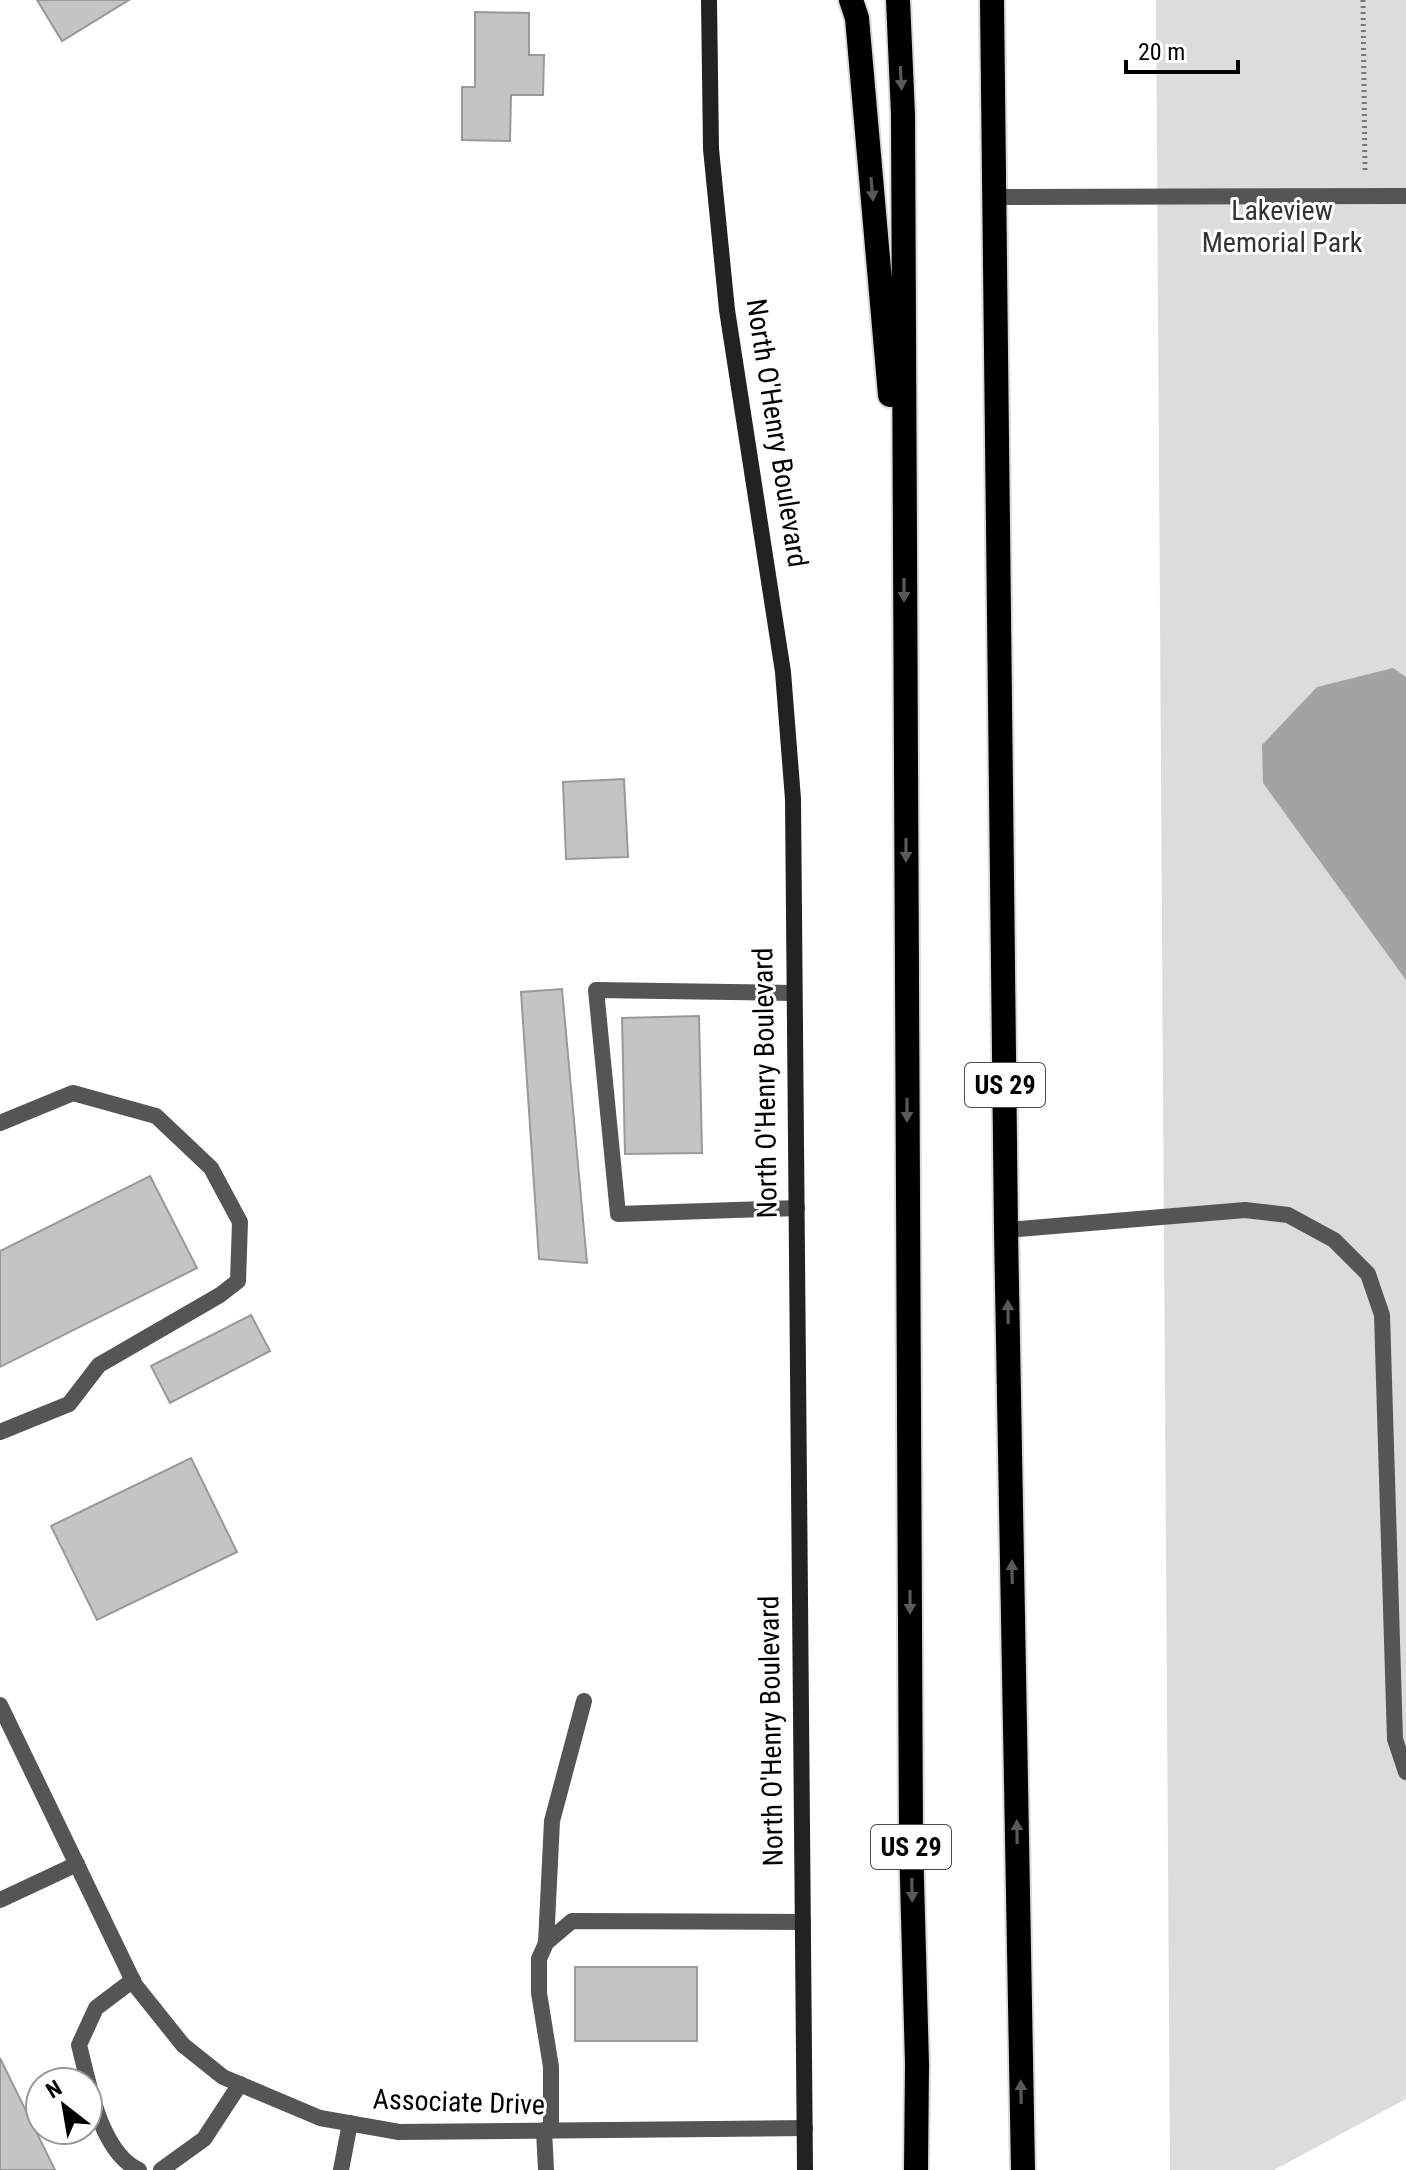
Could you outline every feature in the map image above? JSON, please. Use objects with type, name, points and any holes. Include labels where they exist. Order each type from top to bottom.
[{"type":"highway","points":[[851,0],[857,18],[904,555]]},
{"type":"highway","name":"US 29","points":[[898,0],[903,115],[911,1842],[917,2064],[916,2170]]},
{"type":"highway","name":"US 29","points":[[992,0],[1006,1230],[1023,2170]]},
{"type":"street","name":"North O'Henry Boulevard","points":[[709,0],[711,149],[727,310],[783,672],[793,799],[805,2170]]},
{"type":"street","points":[[994,197],[1406,196]]},
{"type":"street","points":[[794,993],[596,990],[618,1214],[797,1208]]},
{"type":"street","points":[[0,1123],[73,1093],[156,1116],[211,1168],[240,1222],[238,1281],[220,1295],[99,1365],[69,1404],[0,1432]]},
{"type":"street","points":[[1006,1230],[1245,1210],[1288,1215],[1334,1240],[1368,1274],[1382,1315],[1395,1739],[1406,1772]]},
{"type":"street","points":[[546,2170],[551,2067],[539,1993],[539,1959],[546,1943],[552,1821],[584,1701]]},
{"type":"street","name":"Associate Drive","points":[[0,1705],[133,1980],[183,2045],[223,2077],[320,2118],[399,2132],[805,2128]]},
{"type":"street","points":[[0,1900],[77,1864]]},
{"type":"street","points":[[546,1943],[572,1921],[803,1922]]},
{"type":"street","points":[[133,1980],[96,2008],[79,2045],[103,2131],[131,2166],[139,2170]]},
{"type":"street","points":[[161,2170],[204,2139],[240,2084]]},
{"type":"street","points":[[341,2170],[350,2123]]},
{"type":"path","points":[[1363,0],[1365,196]]},
{"type":"green space","name":"Lakeview Memorial Park","points":[[1156,0],[1406,0],[1406,2099],[1274,2170],[1170,2170]]},
{"type":"shaded area","points":[[1393,668],[1406,677],[1406,980],[1263,783],[1262,745],[1317,687]]},
{"type":"building","points":[[37,0],[129,0],[62,41]]},
{"type":"building","points":[[475,12],[529,13],[529,55],[544,55],[543,95],[511,95],[510,141],[462,140],[462,87],[475,87]]},
{"type":"building","points":[[624,779],[628,857],[566,859],[563,782]]},
{"type":"building","points":[[562,989],[587,1263],[539,1259],[521,992]]},
{"type":"building","points":[[699,1016],[702,1153],[625,1154],[622,1018]]},
{"type":"building","points":[[150,1176],[197,1268],[0,1367],[0,1251]]},
{"type":"building","points":[[251,1315],[270,1351],[170,1403],[151,1366]]},
{"type":"building","points":[[191,1458],[237,1552],[97,1620],[51,1526]]},
{"type":"building","points":[[575,1967],[697,1967],[697,2041],[575,2041]]},
{"type":"building","points":[[0,2058],[24,2107],[24,2146],[43,2146],[55,2170],[0,2170]]}]
